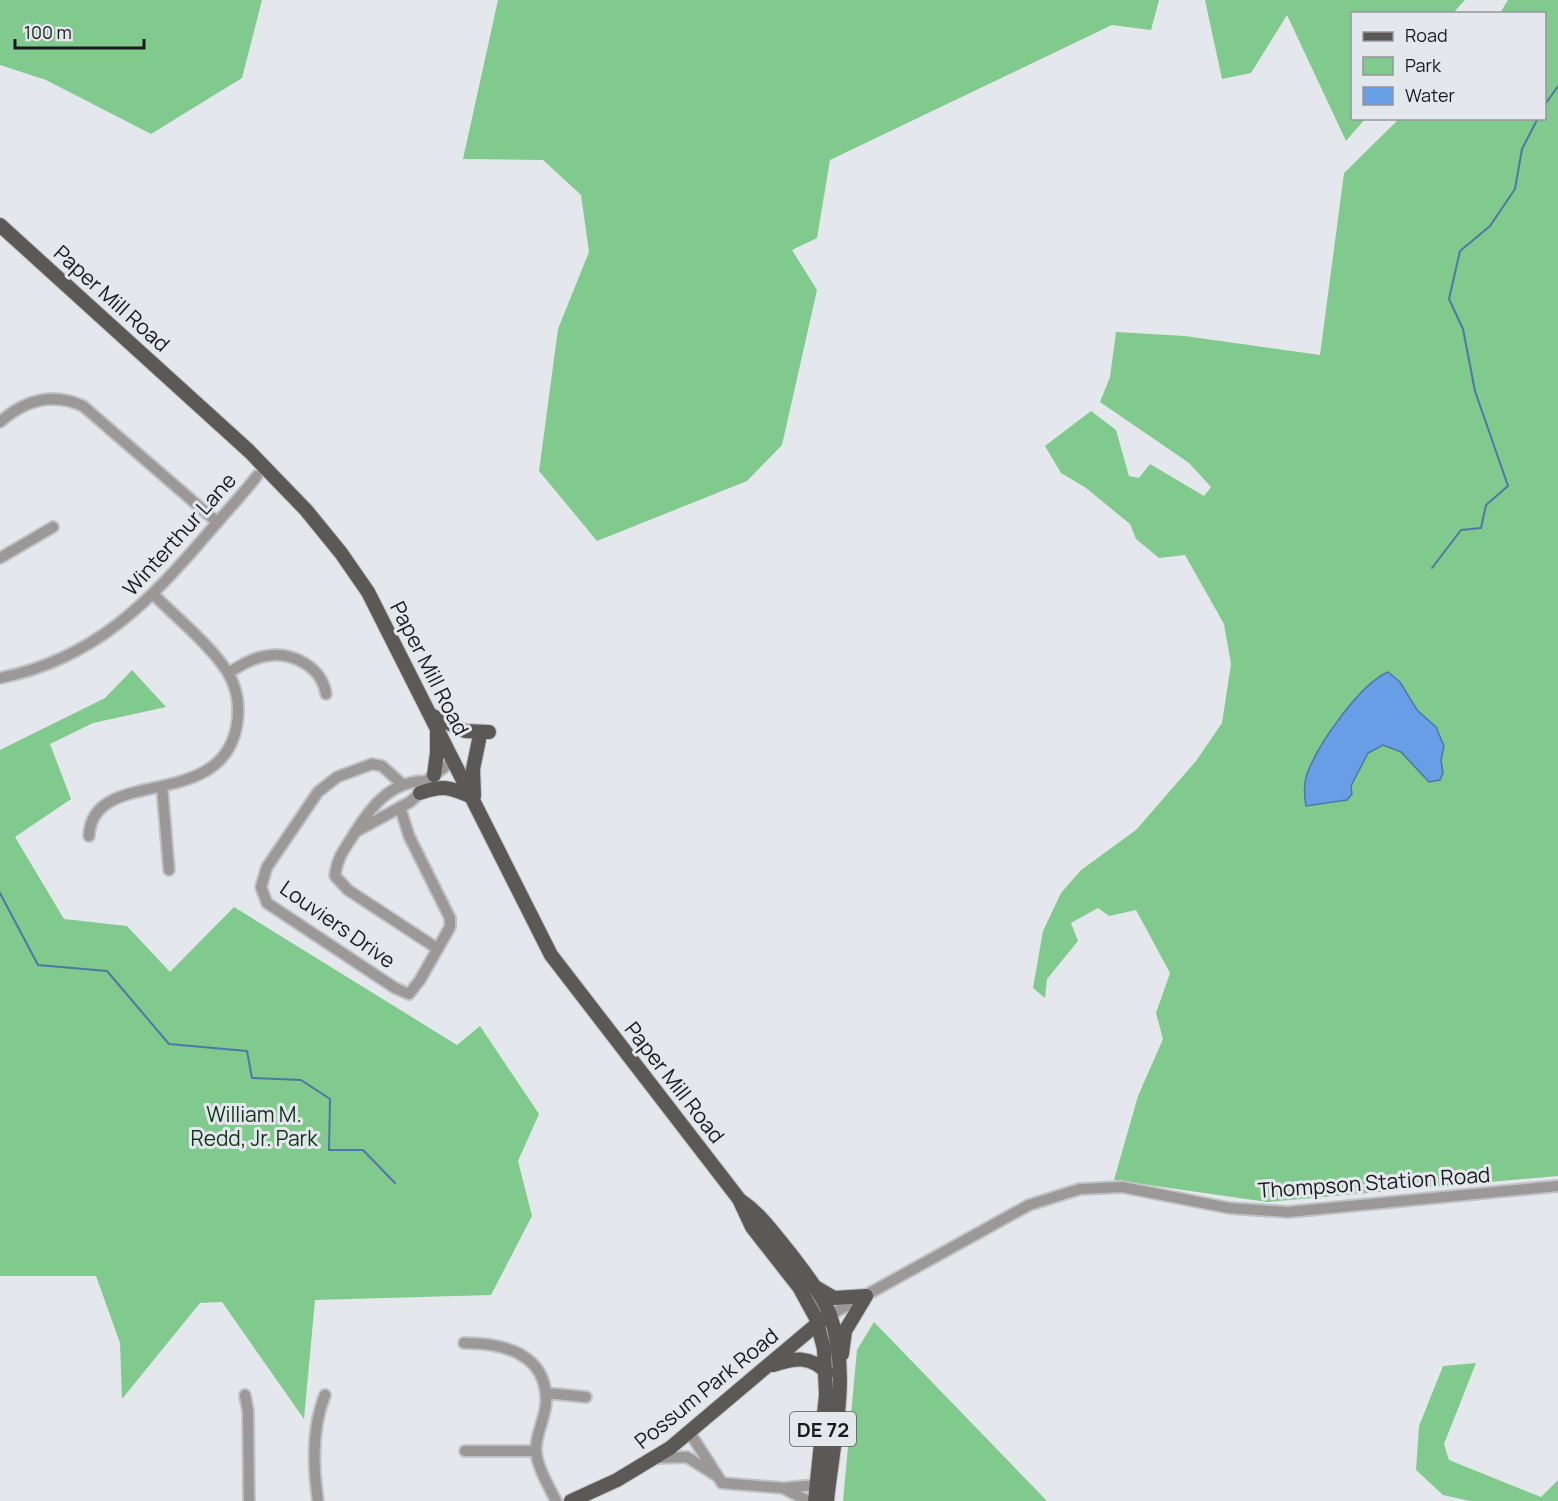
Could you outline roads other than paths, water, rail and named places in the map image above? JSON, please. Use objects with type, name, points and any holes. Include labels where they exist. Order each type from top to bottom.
[{"type":"main road","name":"Paper Mill Road","points":[[0,225],[249,451],[306,510],[368,592],[551,955],[739,1199],[752,1227],[799,1287],[818,1323],[833,1376],[826,1501]]},
{"type":"main road","points":[[433,718],[484,736],[473,769],[473,799],[452,789],[426,783],[438,734],[433,718]]},
{"type":"main road","name":"Paper Mill Road","points":[[739,1199],[757,1211],[815,1287],[830,1315],[839,1354],[833,1376],[815,1501]]},
{"type":"main road","points":[[815,1287],[834,1298],[866,1296]]},
{"type":"main road","points":[[768,1367],[795,1358],[805,1359],[817,1363],[833,1376],[845,1331],[866,1296]]},
{"type":"main road","name":"Possum Park Road","points":[[571,1501],[655,1458],[690,1433],[830,1315]]},
{"type":"main road","points":[[816,1485],[823,1488],[826,1501]]},
{"type":"street","points":[[0,422],[19,407],[37,400],[54,398],[74,402],[96,415],[218,522]]},
{"type":"street","name":"Winterthur Lane","points":[[0,678],[41,666],[78,651],[108,633],[154,595],[257,476]]},
{"type":"street","points":[[0,558],[53,527]]},
{"type":"street","points":[[90,836],[94,818],[107,803],[126,794],[201,775],[217,763],[230,746],[237,727],[238,706],[234,686],[228,673],[154,595]]},
{"type":"street","points":[[228,673],[254,659],[276,655],[287,656],[306,664],[320,675],[326,694]]},
{"type":"street","name":"Louviers Drive","points":[[355,832],[400,807],[454,760]]},
{"type":"street","name":"Louviers Drive","points":[[400,807],[409,836],[450,918],[450,927],[409,994],[395,988],[267,903],[261,887],[267,867],[318,792],[337,777],[372,764],[382,766],[402,784]]},
{"type":"street","name":"Louviers Drive","points":[[426,783],[410,781],[402,784],[379,800],[362,817],[355,832],[337,858],[335,876],[337,881],[385,916],[438,949]]},
{"type":"street","points":[[162,786],[170,870]]},
{"type":"street","name":"Thompson Station Road","points":[[830,1315],[1029,1205],[1080,1189],[1122,1186],[1229,1208],[1279,1212],[1558,1186]]},
{"type":"street","points":[[464,1343],[490,1343],[519,1353],[537,1371],[546,1394],[545,1413],[536,1451],[556,1501]]},
{"type":"street","points":[[546,1394],[586,1397]]},
{"type":"street","points":[[245,1395],[248,1411],[249,1501]]},
{"type":"street","points":[[318,1501],[314,1475],[319,1409],[325,1395]]},
{"type":"street","points":[[690,1433],[713,1465],[722,1483],[783,1488],[816,1485]]},
{"type":"street","points":[[465,1451],[536,1451]]},
{"type":"street","points":[[655,1458],[687,1457],[717,1476]]},
{"type":"street","points":[[783,1488],[808,1501]]},
{"type":"water","points":[[1388,672],[1400,682],[1417,710],[1436,727],[1444,746],[1441,760],[1443,773],[1440,780],[1429,782],[1401,752],[1383,745],[1368,753],[1351,786],[1352,794],[1347,800],[1306,806],[1304,790],[1306,778],[1320,747],[1353,702],[1365,689]]},
{"type":"waterway","points":[[1546,103],[1558,86]]},
{"type":"waterway","points":[[1432,568],[1461,530],[1481,528],[1486,505],[1508,486],[1475,391],[1463,329],[1449,299],[1460,251],[1490,226],[1515,189],[1522,149],[1537,120]]},
{"type":"waterway","points":[[0,893],[38,965],[107,971],[169,1044],[247,1051],[252,1078],[301,1080],[330,1099],[329,1150],[363,1150],[395,1183]]},
{"type":"park label","name":"William M. Redd, Jr. Park","points":[[254,1126]]}]
